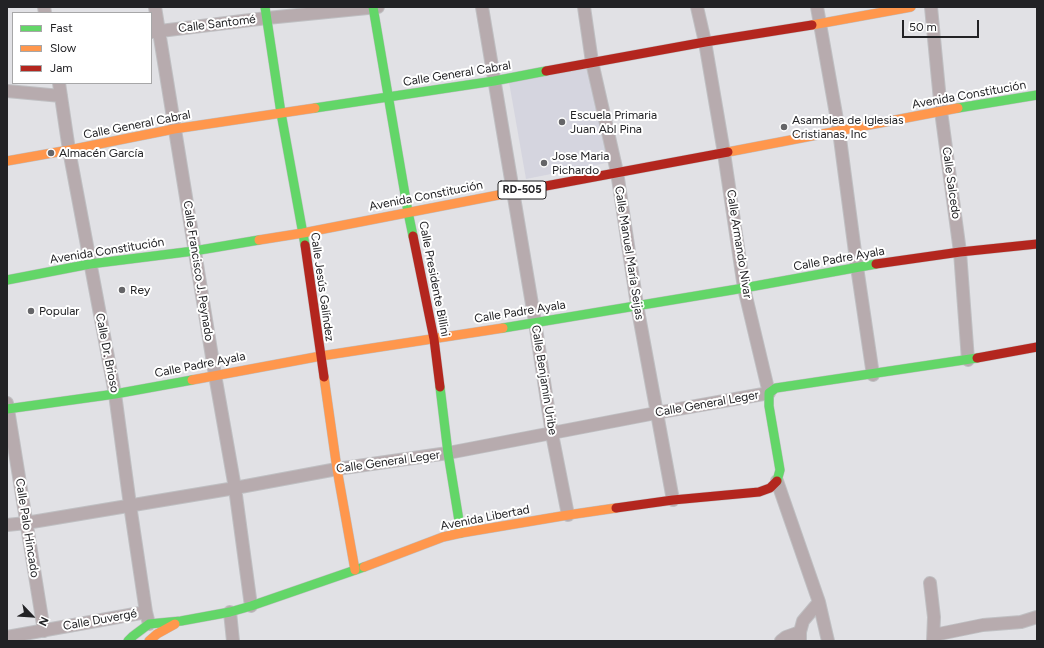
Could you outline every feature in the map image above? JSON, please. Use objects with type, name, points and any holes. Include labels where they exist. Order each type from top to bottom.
[{"type":"main road","name":"Calle Presidente Billini","points":[[375,7],[388,97],[408,212],[434,338],[448,454],[460,533]]},
{"type":"main road","name":"Calle General Cabral","points":[[7,161],[174,129],[494,81],[592,62],[820,24],[911,7]]},
{"type":"main road","name":"Calle Jesús Galíndez","points":[[266,12],[281,113],[303,233],[336,469],[355,570]]},
{"type":"main road","name":"Avenida Constitución","points":[[7,280],[90,264],[194,251],[303,233],[617,172],[942,111],[1037,95]]},
{"type":"main road","name":"Calle Padre Ayala","points":[[7,406],[115,394],[215,374],[320,356],[744,288],[857,267],[960,252],[1037,244]]},
{"type":"main road","points":[[769,393],[776,388],[873,375],[968,360],[1037,347]]},
{"type":"main road","name":"Calle Armando Nivar","points":[[769,393],[769,406],[780,470],[777,481]]},
{"type":"main road","name":"Avenida Libertad","points":[[128,641],[149,624],[230,612],[251,606],[355,570],[443,537],[568,515],[673,500],[759,492],[770,488],[777,481]]},
{"type":"main road","name":"Avenida Libertad","points":[[149,641],[157,634],[181,620]]},
{"type":"street","name":"Calle Francisco J. Peynado","points":[[155,7],[155,31],[174,129],[235,488],[251,606]]},
{"type":"street","name":"Calle Santomé","points":[[155,31],[266,12],[375,7]]},
{"type":"street","name":"Calle Benjamín Uribe","points":[[482,7],[535,322],[552,434],[568,515]]},
{"type":"street","name":"Calle Manuel María Seijas","points":[[584,7],[592,62],[617,172],[637,305],[673,500]]},
{"type":"street","name":"Calle Armando Nivar","points":[[697,7],[705,42],[724,153],[744,288],[769,393]]},
{"type":"street","points":[[817,7],[839,131],[873,375]]},
{"type":"street","name":"Calle Salcedo","points":[[931,7],[942,111],[960,252],[968,360]]},
{"type":"street","name":"Calle Dr. Brioso","points":[[59,84],[69,150],[115,394],[130,505],[149,624]]},
{"type":"street","points":[[7,91],[61,96]]},
{"type":"street","name":"Calle General Leger","points":[[7,525],[235,488],[336,469],[448,454],[656,413],[769,393]]},
{"type":"street","name":"Calle Palo Hincado","points":[[7,406],[44,631]]},
{"type":"street","points":[[777,481],[818,602],[828,641]]},
{"type":"street","points":[[930,583],[934,617],[933,638],[983,626],[1020,622],[1037,616]]},
{"type":"street","points":[[781,641],[786,637],[800,636],[804,621],[818,602]]},
{"type":"street","name":"Calle Duvergé","points":[[7,638],[146,612]]},
{"type":"street","points":[[230,612],[233,641]]},
{"type":"shaded area","name":"Escuela Primaria Juan Abl Pina","points":[[598,65],[616,161],[526,179],[509,82]]},
{"type":"traffic: fast","points":[[265,7],[281,113],[305,245]]},
{"type":"traffic: fast","points":[[373,7],[413,236]]},
{"type":"traffic: fast","points":[[315,108],[494,81],[546,71]]},
{"type":"traffic: fast","points":[[958,108],[1037,95]]},
{"type":"traffic: fast","points":[[7,280],[90,264],[194,251],[259,240]]},
{"type":"traffic: fast","points":[[503,328],[744,288],[876,264]]},
{"type":"traffic: fast","points":[[777,481],[780,470],[769,406],[769,393],[776,388],[977,358]]},
{"type":"traffic: fast","points":[[7,409],[115,394],[192,380]]},
{"type":"traffic: fast","points":[[440,387],[448,453],[461,533]]},
{"type":"traffic: fast","points":[[128,641],[149,624],[181,621],[230,612],[364,567]]},
{"type":"traffic: slow","points":[[812,25],[911,7]]},
{"type":"traffic: slow","points":[[7,161],[174,129],[315,108]]},
{"type":"traffic: slow","points":[[728,152],[958,108]]},
{"type":"traffic: slow","points":[[259,240],[303,233],[519,191]]},
{"type":"traffic: slow","points":[[192,380],[321,356],[503,328]]},
{"type":"traffic: slow","points":[[324,377],[337,469],[355,570]]},
{"type":"traffic: slow","points":[[364,567],[443,537],[616,508]]},
{"type":"traffic: slow","points":[[149,641],[157,634],[175,624]]},
{"type":"traffic: jam","points":[[546,71],[705,42],[812,25]]},
{"type":"traffic: jam","points":[[519,191],[728,152]]},
{"type":"traffic: jam","points":[[413,236],[434,339],[440,387]]},
{"type":"traffic: jam","points":[[876,264],[960,252],[1037,244]]},
{"type":"traffic: jam","points":[[305,245],[324,377]]},
{"type":"traffic: jam","points":[[977,358],[1037,347]]},
{"type":"traffic: jam","points":[[616,508],[673,500],[759,492],[770,488],[777,481]]},
{"type":"place","name":"Escuela Primaria Juan Abl Pina","points":[[562,122]]},
{"type":"place","name":"Asamblea de Iglesias Cristianas, Inc","points":[[784,127]]},
{"type":"place","name":"Almacén García","points":[[51,153]]},
{"type":"place","name":"Jose Maria Pichardo","points":[[544,163]]},
{"type":"place","name":"Rey","points":[[122,290]]},
{"type":"place","name":"Popular","points":[[31,311]]}]
